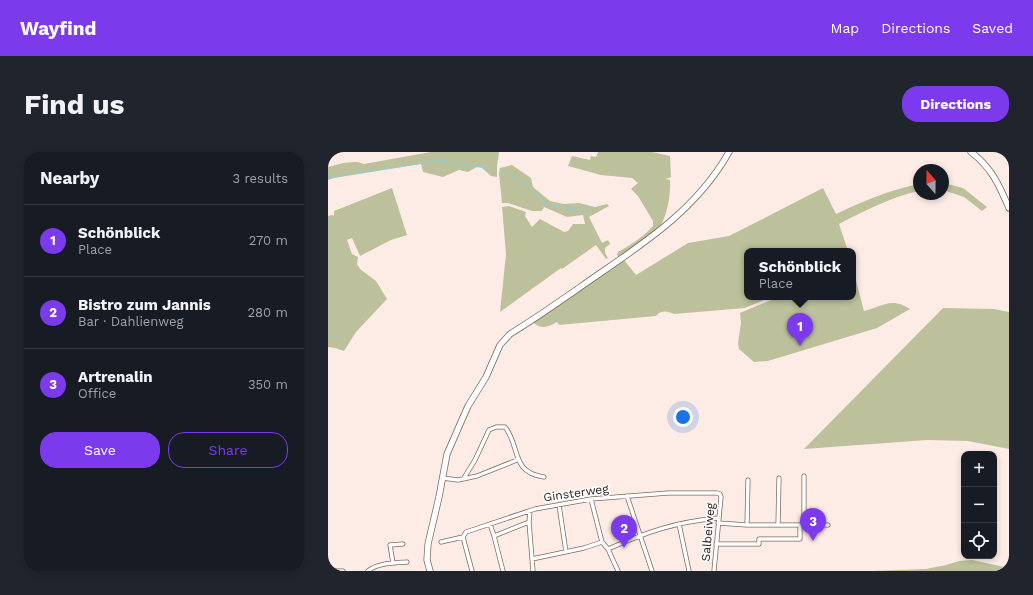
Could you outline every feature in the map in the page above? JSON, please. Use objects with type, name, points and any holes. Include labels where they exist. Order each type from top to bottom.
[{"type":"street","points":[[430,571],[427,560],[427,551],[447,454],[468,406],[486,377],[503,341],[510,334],[616,263],[668,224],[688,207],[702,192],[729,152]]},
{"type":"street","points":[[971,152],[982,160],[990,170],[998,183],[1009,208]]},
{"type":"street","points":[[464,478],[490,430],[496,427],[505,426],[509,432],[517,460],[530,473],[536,476],[544,477]]},
{"type":"street","points":[[442,478],[458,480],[477,476],[517,460]]},
{"type":"street","points":[[716,544],[759,544],[759,539],[800,539],[804,476]]},
{"type":"street","points":[[778,525],[779,478]]},
{"type":"street","points":[[748,480],[748,525]]},
{"type":"street","name":"Ginsterweg","points":[[441,542],[463,537],[466,532],[535,509],[591,498],[694,492],[720,494]]},
{"type":"street","name":"Salbeiweg","points":[[714,571],[721,497],[720,494]]},
{"type":"street","points":[[627,496],[652,571]]},
{"type":"street","points":[[591,498],[602,542],[608,549],[616,570]]},
{"type":"street","points":[[559,504],[566,552]]},
{"type":"street","points":[[530,511],[529,522],[533,571]]},
{"type":"street","points":[[608,549],[640,535],[679,524],[718,520],[748,525],[828,525]]},
{"type":"street","points":[[494,536],[529,522]]},
{"type":"street","points":[[490,524],[503,571]]},
{"type":"street","points":[[679,524],[688,571]]},
{"type":"street","points":[[463,537],[472,571]]},
{"type":"street","points":[[532,559],[584,548],[602,542]]},
{"type":"street","points":[[393,563],[390,545],[403,544]]},
{"type":"street","points":[[368,571],[372,568],[393,563],[407,562]]},
{"type":"street","points":[[328,571],[343,571]]},
{"type":"green space","points":[[431,152],[499,152],[497,177],[491,176],[482,168],[477,167],[468,172],[459,170],[443,177],[423,172],[421,164],[328,180],[328,167],[346,162],[364,164]]},
{"type":"green space","points":[[598,152],[652,152],[670,156],[671,177],[666,179],[670,180],[668,206],[660,226],[653,234],[619,257],[617,255],[618,252],[645,234],[653,226],[653,221],[638,196],[631,189],[638,183],[632,178],[601,175],[568,166],[572,156],[590,160],[591,156],[596,157]]},
{"type":"green space","points":[[512,165],[531,178],[533,187],[550,201],[564,204],[579,203],[595,207],[607,204],[609,206],[589,217],[602,243],[608,240],[610,244],[605,248],[605,253],[608,258],[606,259],[596,245],[500,312],[506,254],[502,207],[509,206],[526,212],[525,216],[532,227],[540,219],[564,232],[568,231],[573,224],[585,224],[583,215],[567,217],[544,207],[542,211],[532,211],[508,203],[502,203],[499,173],[500,168]]},
{"type":"green space","points":[[949,184],[963,188],[987,207],[982,211],[964,197],[949,192]]},
{"type":"green space","points":[[913,185],[913,193],[868,209],[839,224],[847,248],[744,248],[744,300],[764,300],[745,308],[674,314],[664,312],[656,316],[559,325],[557,322],[545,327],[536,325],[533,322],[624,260],[636,275],[688,243],[729,236],[823,188],[836,214],[876,196]]},
{"type":"green space","points":[[392,188],[407,235],[391,240],[360,256],[352,238],[347,240],[352,254],[358,257],[357,264],[360,269],[376,281],[387,299],[356,332],[344,351],[328,347],[328,216],[334,216],[334,211]]},
{"type":"green space","points":[[856,280],[864,311],[892,303],[903,305],[910,309],[877,328],[768,361],[754,362],[739,349],[738,343],[741,323],[740,313],[772,300],[856,300]]},
{"type":"green space","points":[[943,308],[994,309],[1009,312],[1009,449],[968,441],[927,440],[804,449]]},
{"type":"green space","points":[[972,560],[1009,568],[1009,571],[871,571],[926,569],[959,561]]},
{"type":"waterway","points":[[328,179],[343,175],[443,160],[457,164],[495,168]]},
{"type":"waterway","points":[[500,169],[526,185],[547,205],[588,212]]},
{"type":"place","name":"Schönblick","points":[[800,346]]},
{"type":"place","name":"Artrenalin","points":[[813,541]]},
{"type":"place","name":"Bistro zum Jannis","points":[[624,548]]}]
